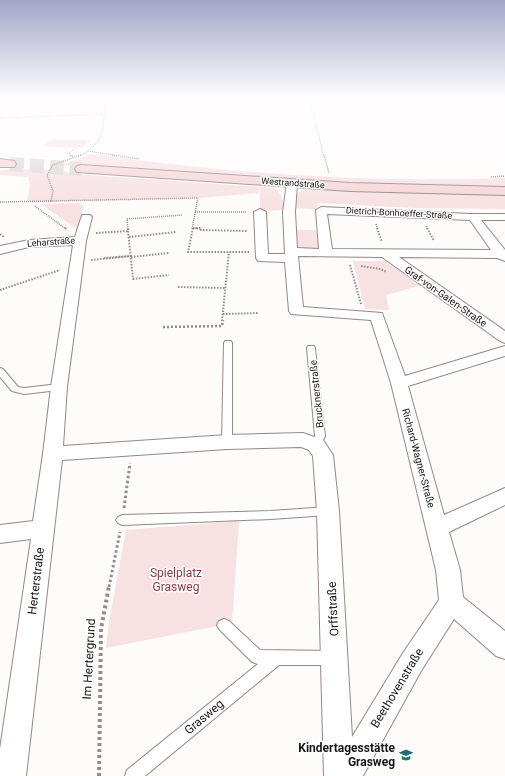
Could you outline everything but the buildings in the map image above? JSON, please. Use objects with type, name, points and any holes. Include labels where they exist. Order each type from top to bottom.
[{"type":"main road","name":"Westrandstraße","points":[[81,169],[292,183],[445,191],[505,191]]},
{"type":"street","points":[[292,183],[289,206],[291,255],[296,310],[371,315]]},
{"type":"street","name":"Dietrich-Bonhoeffer-Straße","points":[[326,253],[321,210],[505,217]]},
{"type":"street","points":[[260,212],[262,258],[326,253],[503,255]]},
{"type":"street","name":"Leharstraße","points":[[0,250],[14,246],[41,242],[76,239],[86,217]]},
{"type":"street","points":[[475,217],[476,222],[503,255]]},
{"type":"street","name":"Herterstraße","points":[[11,776],[53,454],[59,387],[76,264],[76,239]]},
{"type":"street","name":"Graf-von-Galen-Straße","points":[[386,254],[505,338]]},
{"type":"street","name":"Richard-Wagner-Straße","points":[[371,315],[399,383],[448,570],[451,602]]},
{"type":"street","points":[[399,383],[505,351]]},
{"type":"street","name":"Brucknerstraße","points":[[53,454],[227,442],[303,440],[316,444]]},
{"type":"street","name":"Orffstraße","points":[[316,444],[323,455],[328,511],[339,776]]},
{"type":"street","points":[[437,528],[505,496]]},
{"type":"street","points":[[0,534],[43,529]]},
{"type":"street","points":[[451,602],[505,647]]},
{"type":"street","name":"Beethovenstraße","points":[[346,776],[412,662],[451,602]]},
{"type":"lane","points":[[227,442],[228,343]]},
{"type":"lane","name":"Brucknerstraße","points":[[311,348],[320,436],[316,444]]},
{"type":"lane","points":[[0,371],[15,389],[24,391],[59,387]]},
{"type":"lane","points":[[122,520],[271,515],[328,511]]},
{"type":"lane","points":[[224,625],[257,657],[335,658]]},
{"type":"lane","name":"Grasweg","points":[[133,776],[276,658]]},
{"type":"path","points":[[319,134],[330,176]]},
{"type":"path","points":[[74,149],[69,154],[74,157]]},
{"type":"path","points":[[90,202],[198,198],[188,252],[261,252]]},
{"type":"path","points":[[0,202],[51,201]]},
{"type":"path","points":[[35,206],[71,232],[76,239],[128,230]]},
{"type":"path","points":[[195,212],[260,212]]},
{"type":"path","points":[[372,212],[386,254]]},
{"type":"path","points":[[421,214],[440,254]]},
{"type":"path","points":[[169,275],[133,279],[127,220],[182,215]]},
{"type":"path","points":[[193,228],[201,228],[201,230],[261,231]]},
{"type":"path","points":[[129,237],[176,232]]},
{"type":"path","points":[[163,328],[222,326],[229,252]]},
{"type":"path","points":[[104,258],[169,253]]},
{"type":"path","points":[[0,290],[76,264],[131,256]]},
{"type":"path","points":[[354,266],[348,260],[371,315]]},
{"type":"path","points":[[361,266],[388,273]]},
{"type":"path","points":[[178,287],[226,288]]},
{"type":"path","points":[[223,314],[258,313]]},
{"type":"path","name":"Im Hertergrund","points":[[99,776],[101,629],[122,520],[132,448]]},
{"type":"green space","points":[[53,139],[90,141],[81,148],[43,146]]},
{"type":"green space","points":[[92,154],[203,168],[278,174],[389,179],[505,178],[505,187],[348,183],[101,166],[59,166]]},
{"type":"green space","points":[[11,169],[53,170],[88,175],[275,188],[282,197],[285,210],[260,211],[260,189],[259,193],[198,198],[27,202],[30,184],[28,177],[0,175],[0,171]]},
{"type":"green space","points":[[309,189],[505,194],[505,209],[415,208],[318,203],[316,209],[291,208],[296,193]]},
{"type":"green space","points":[[79,203],[83,206],[77,229],[41,204]]},
{"type":"green space","points":[[295,230],[316,230],[319,250],[298,249]]},
{"type":"green space","points":[[353,261],[385,261],[422,285],[386,295],[389,310],[365,309]]},
{"type":"green space","name":"Spielplatz Grasweg","points":[[239,521],[232,623],[106,648],[109,622],[126,530]]},
{"type":"tunnel","points":[[10,164],[81,169]]},
{"type":"place","name":"Kindertagesstätte Grasweg","points":[[406,755]]}]
